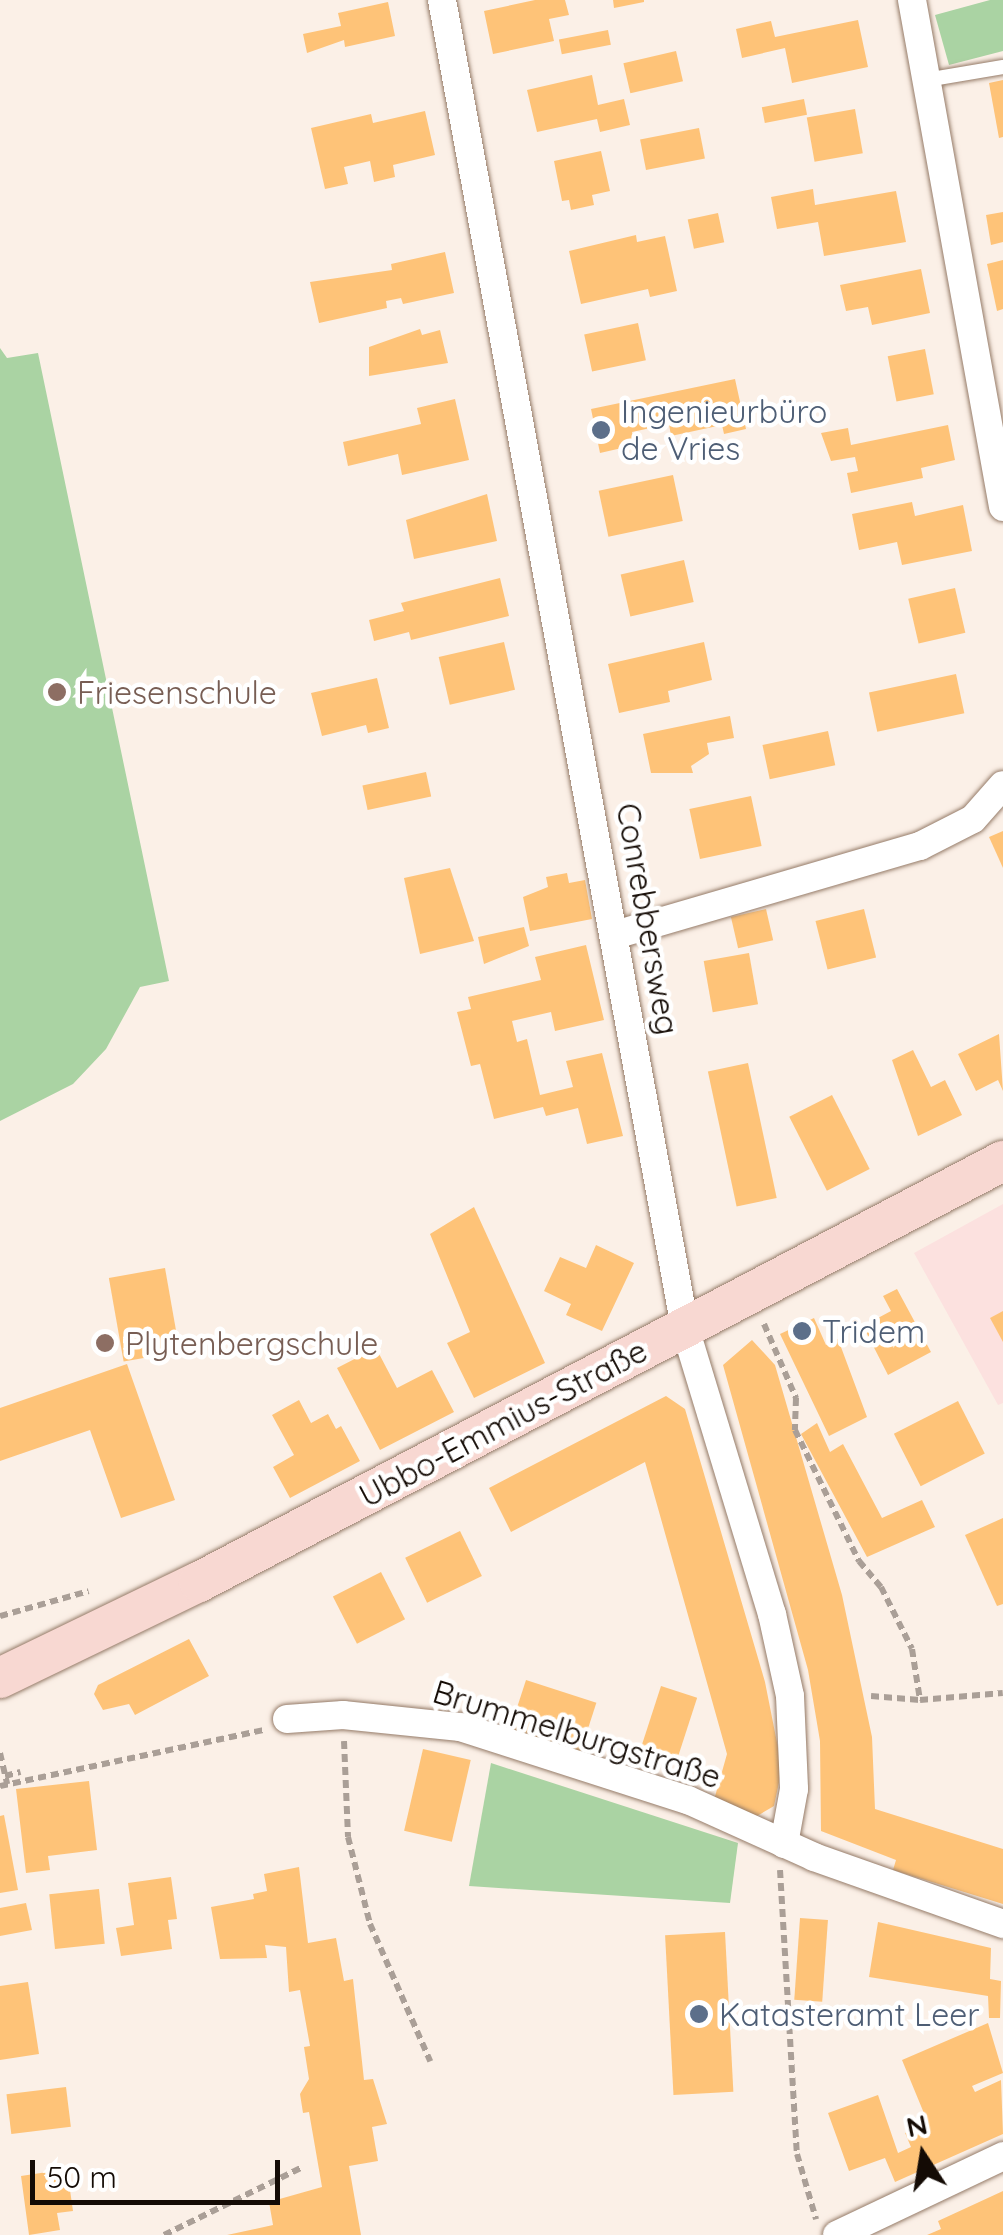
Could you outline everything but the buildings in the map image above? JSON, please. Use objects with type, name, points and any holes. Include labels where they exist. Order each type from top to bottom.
[{"type":"main road","name":"Ubbo-Emmius-Straße","points":[[0,1678],[199,1582],[1003,1161]]},
{"type":"street","name":"Conrebbersweg","points":[[442,0],[685,1328],[772,1614],[790,1696],[794,1789],[784,1844]]},
{"type":"street","points":[[912,0],[1003,507]]},
{"type":"street","points":[[616,936],[920,846],[972,818],[1003,784]]},
{"type":"street","name":"Brummelburgstraße","points":[[287,1718],[343,1714],[460,1727],[688,1800],[814,1857],[1003,1924]]},
{"type":"street","points":[[837,2235],[1003,2156]]},
{"type":"lane","points":[[926,80],[1003,67]]},
{"type":"path","points":[[751,1294],[796,1398],[794,1430],[859,1561],[881,1586],[912,1650],[920,1700]]},
{"type":"path","points":[[871,1696],[920,1700],[1003,1693]]},
{"type":"path","points":[[343,1714],[352,1855],[370,1924],[430,2061]]},
{"type":"path","points":[[4,1782],[160,1747],[274,1728],[287,1718]]},
{"type":"path","points":[[0,1753],[4,1782]]},
{"type":"path","points":[[4,1782],[20,1772]]},
{"type":"path","points":[[784,1844],[779,1883],[797,2154],[820,2235]]},
{"type":"path","points":[[164,2235],[304,2167]]},
{"type":"shaded area","points":[[1003,1204],[1003,1403],[998,1405],[914,1253]]},
{"type":"green space","points":[[1003,0],[1003,51],[949,65],[935,15]]},
{"type":"green space","name":"Friesenschule","points":[[0,348],[7,358],[38,353],[169,981],[140,987],[106,1049],[73,1084],[0,1121]]},
{"type":"green space","points":[[491,1763],[738,1843],[730,1903],[469,1886]]},
{"type":"place","name":"Ingenieurbüro de Vries","points":[[601,430]]},
{"type":"place","name":"Friesenschule","points":[[57,692]]},
{"type":"place","name":"Tridem","points":[[802,1331]]},
{"type":"place","name":"Plytenbergschule","points":[[105,1343]]},
{"type":"place","name":"Katasteramt Leer","points":[[699,2014]]}]
